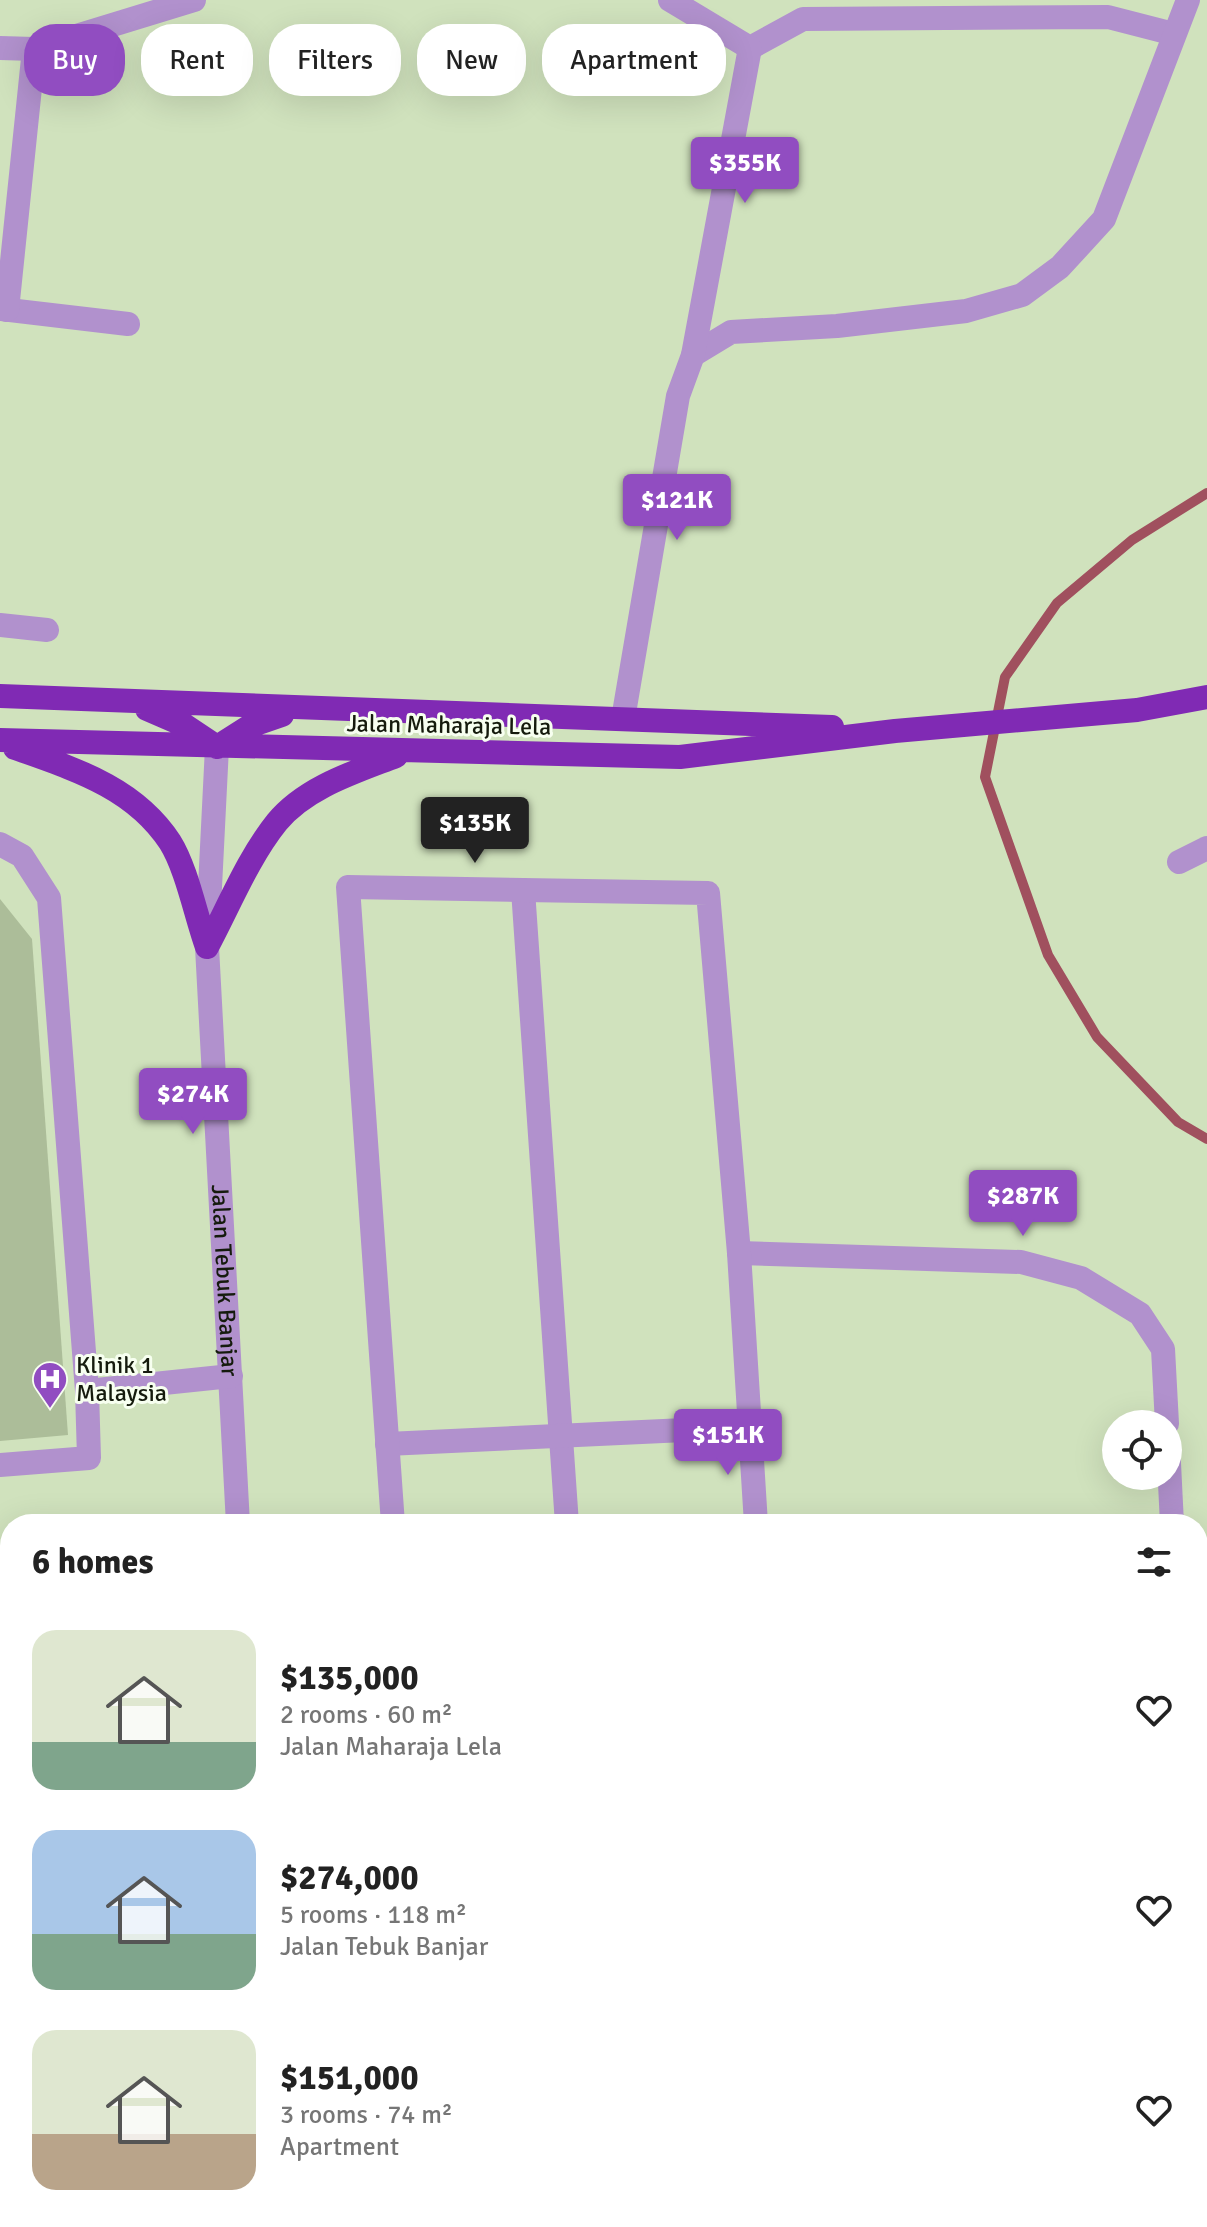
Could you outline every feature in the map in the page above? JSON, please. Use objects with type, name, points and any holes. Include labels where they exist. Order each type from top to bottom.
[{"type":"highway","name":"Jalan Maharaja Lela","points":[[0,696],[895,731]]},
{"type":"highway","name":"Jalan Maharaja Lela","points":[[0,741],[680,757],[895,731],[1137,710],[1207,697]]},
{"type":"highway","points":[[130,703],[184,725],[217,747],[250,726],[301,710]]},
{"type":"highway","points":[[0,741],[84,772],[117,790],[146,812],[171,844],[207,947]]},
{"type":"highway","points":[[207,947],[278,821],[304,799],[338,778],[405,752]]},
{"type":"street","points":[[116,24],[194,0]]},
{"type":"street","points":[[670,0],[750,48]]},
{"type":"street","points":[[693,355],[731,332],[837,326],[966,311],[1022,295],[1060,267],[1104,219],[1188,0]]},
{"type":"street","points":[[750,48],[803,19],[1108,17],[1174,34]]},
{"type":"street","points":[[0,48],[24,49]]},
{"type":"street","points":[[623,719],[678,396],[693,355],[750,48]]},
{"type":"street","points":[[29,96],[4,310],[128,324]]},
{"type":"street","points":[[0,625],[47,630]]},
{"type":"street","name":"Jalan Tebuk Banjar","points":[[217,747],[207,947],[238,1514]]},
{"type":"street","points":[[0,844],[22,856],[49,898],[87,1391],[89,1458],[0,1465]]},
{"type":"street","points":[[1179,862],[1207,848]]},
{"type":"street","points":[[392,1514],[348,887],[708,893],[739,1253],[755,1514]]},
{"type":"street","points":[[523,890],[566,1514]]},
{"type":"street","points":[[739,1253],[1021,1262],[1081,1278],[1140,1314],[1163,1349],[1166,1410]]},
{"type":"street","points":[[87,1391],[231,1376]]},
{"type":"street","points":[[387,1444],[749,1427]]},
{"type":"street","points":[[1170,1490],[1172,1514]]},
{"type":"building","points":[[0,899],[32,939],[68,1435],[0,1441]]},
{"type":"waterway","points":[[1207,493],[1132,540],[1057,603],[1005,677],[985,777],[1048,955],[1097,1037],[1178,1122],[1207,1139]]},
{"type":"place","name":"Klinik 1 Malaysia","points":[[50,1410]]}]
